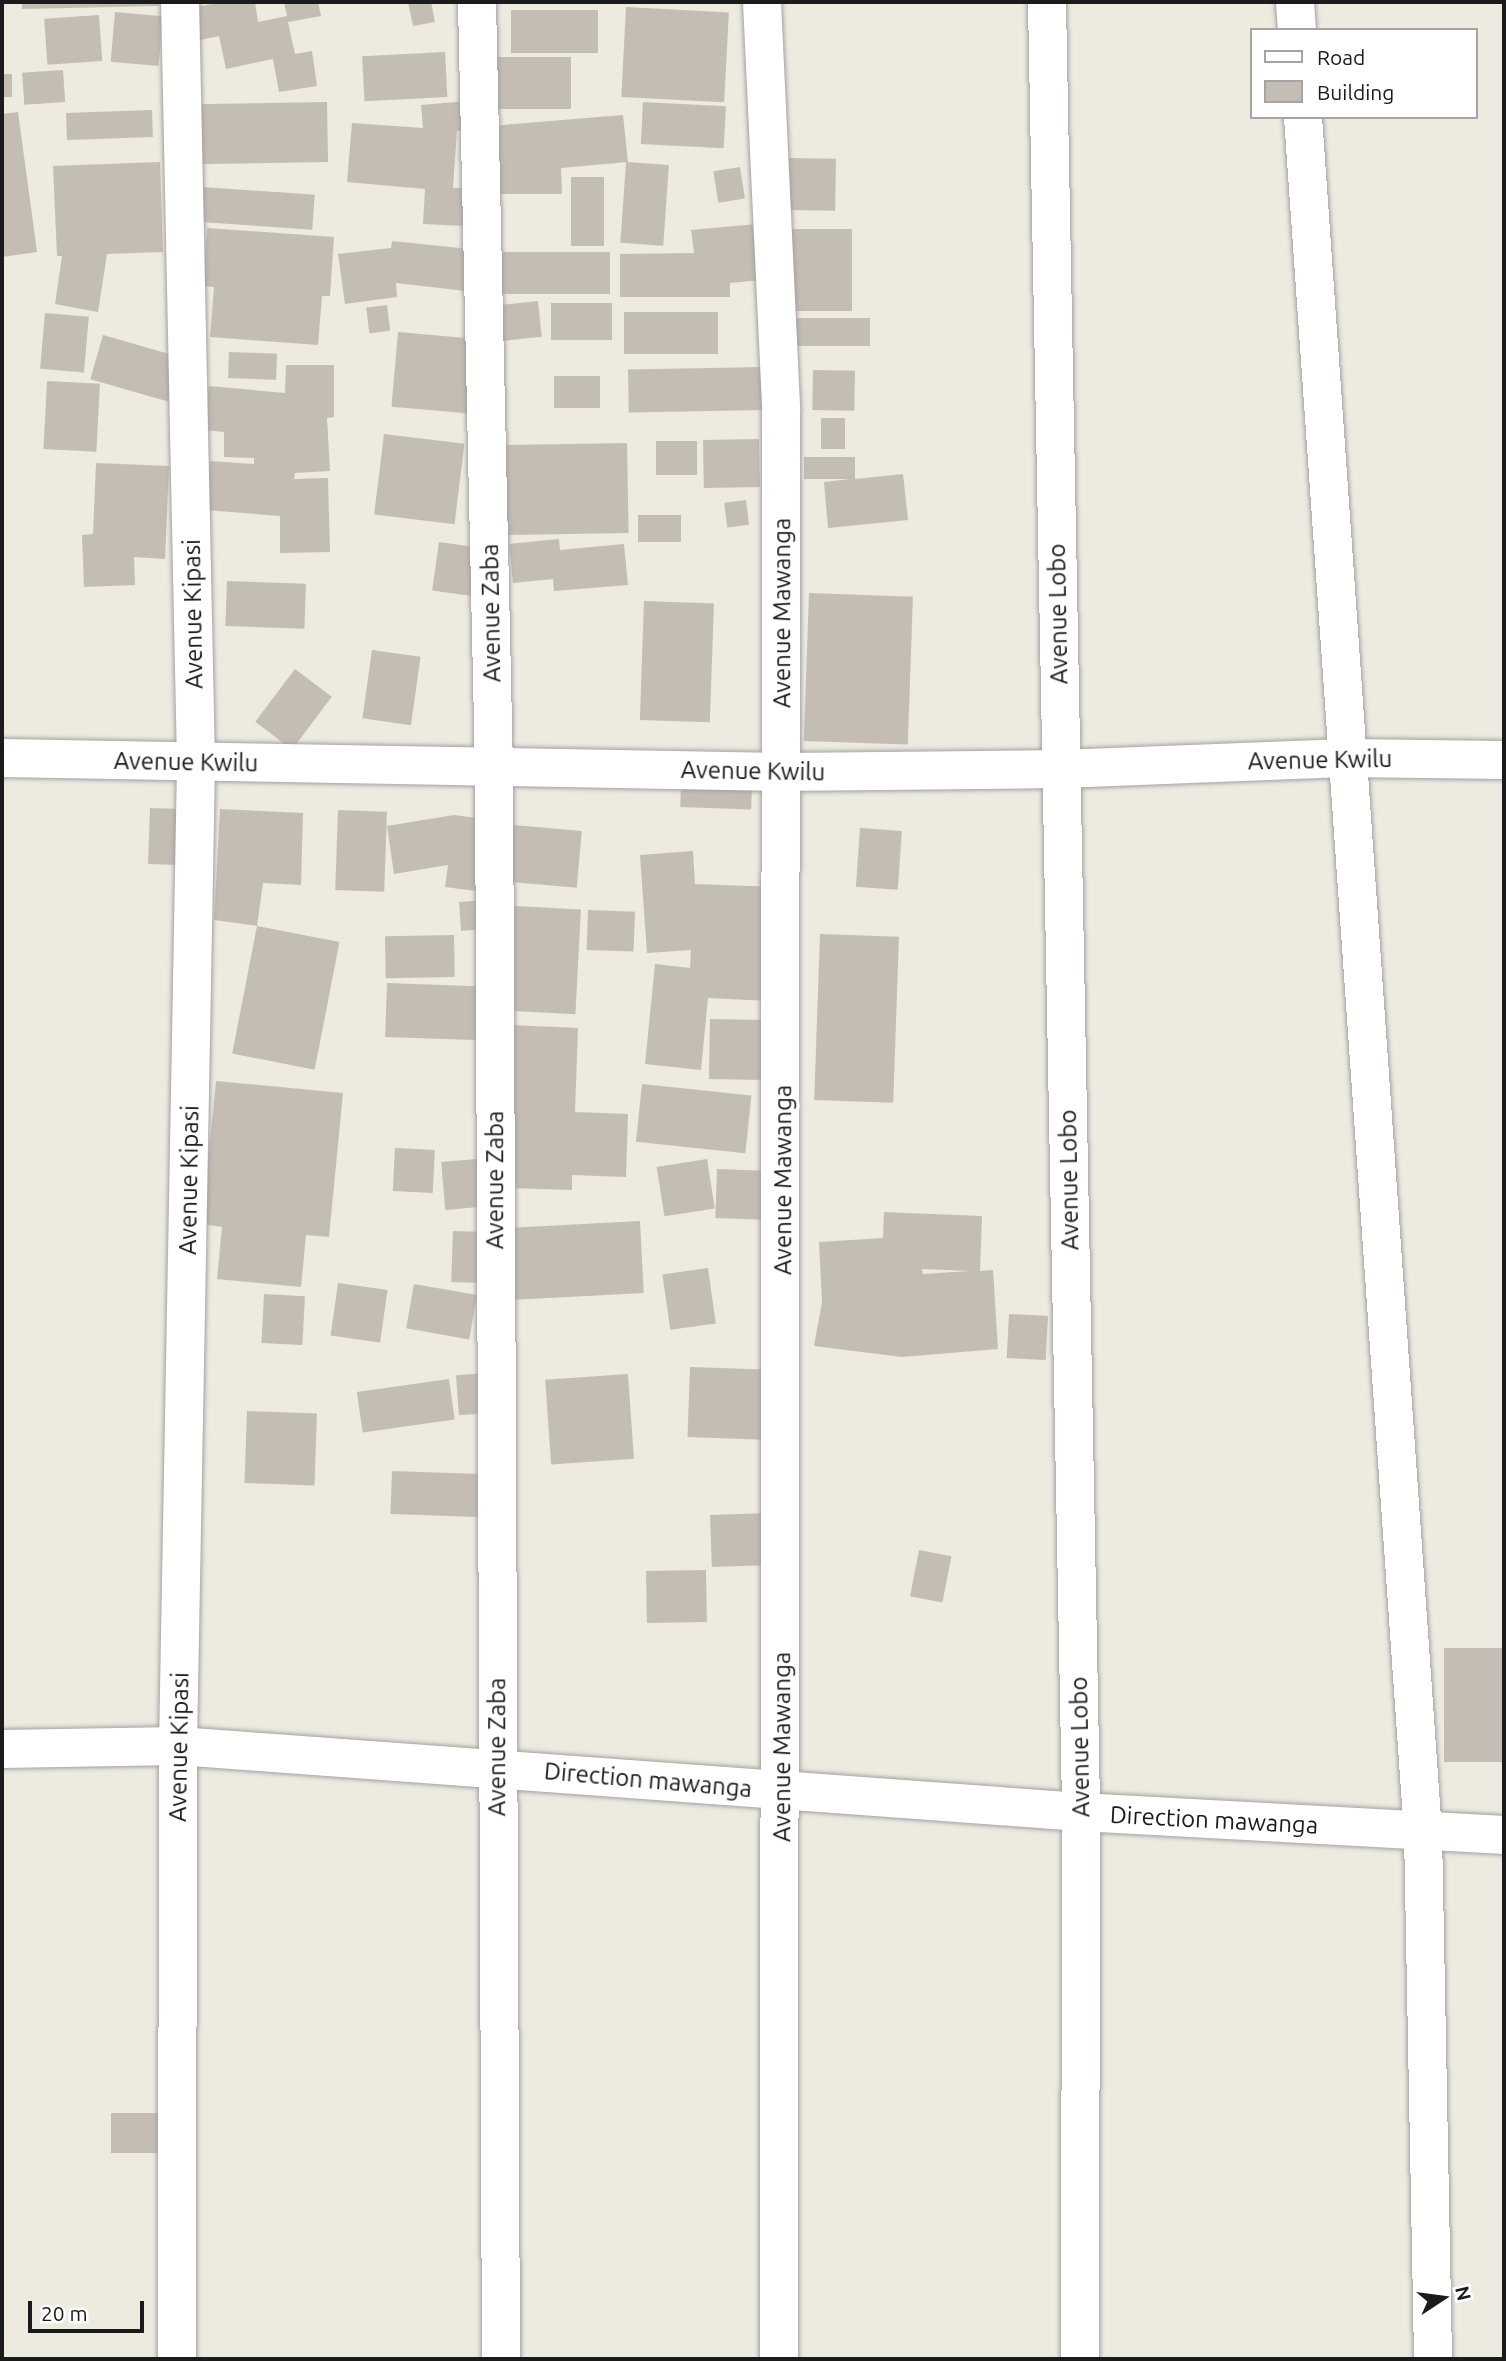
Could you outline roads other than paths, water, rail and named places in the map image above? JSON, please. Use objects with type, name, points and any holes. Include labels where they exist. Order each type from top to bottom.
[{"type":"street","name":"Avenue Kipasi","points":[[177,2359],[178,1746],[196,763],[180,2]]},
{"type":"street","name":"Avenue Zaba","points":[[477,2],[494,766],[496,1768],[501,2359]]},
{"type":"street","name":"Avenue Mawanga","points":[[762,2],[781,409],[782,1791],[779,2359]]},
{"type":"street","name":"Avenue Lobo","points":[[1047,2],[1081,1812],[1080,2359]]},
{"type":"street","points":[[1295,2],[1297,28]]},
{"type":"street","points":[[1303,119],[1423,1832],[1433,2359]]},
{"type":"street","name":"Avenue Kwilu","points":[[2,758],[783,772],[1061,769],[1346,758],[1504,760]]},
{"type":"street","name":"Direction mawanga","points":[[2,1749],[178,1746],[1081,1812],[1504,1835]]}]
